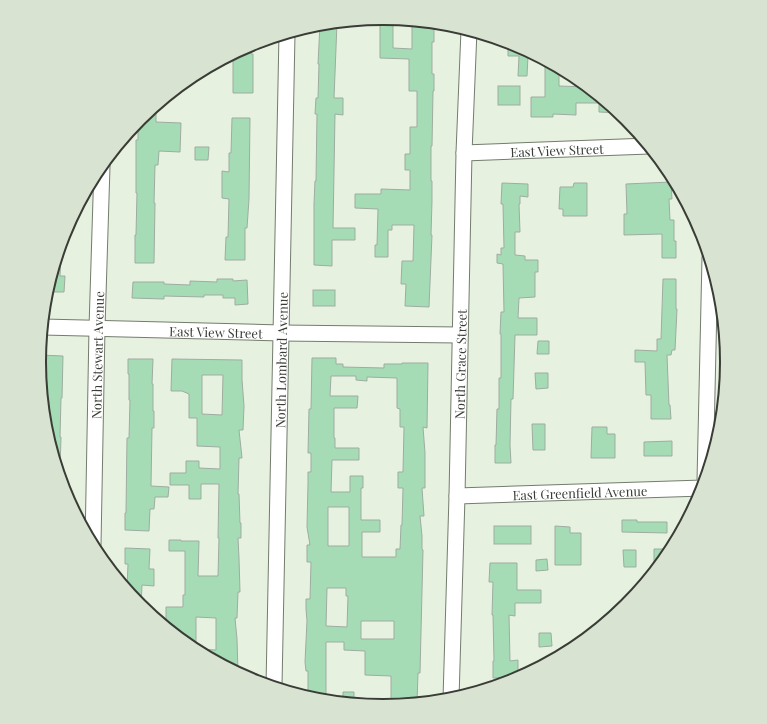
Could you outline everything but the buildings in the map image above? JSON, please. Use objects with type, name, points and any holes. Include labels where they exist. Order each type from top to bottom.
[{"type":"street","name":"North Grace Street","points":[[451,693],[464,153],[469,35]]},
{"type":"street","name":"North Lombard Avenue","points":[[274,681],[287,39]]},
{"type":"street","name":"East View Street","points":[[464,153],[642,146]]},
{"type":"street","name":"North Stewart Avenue","points":[[93,532],[102,177]]},
{"type":"street","points":[[705,461],[710,277]]},
{"type":"street","name":"East View Street","points":[[48,327],[281,333],[460,335]]},
{"type":"street","name":"East Greenfield Avenue","points":[[457,496],[696,488]]}]
